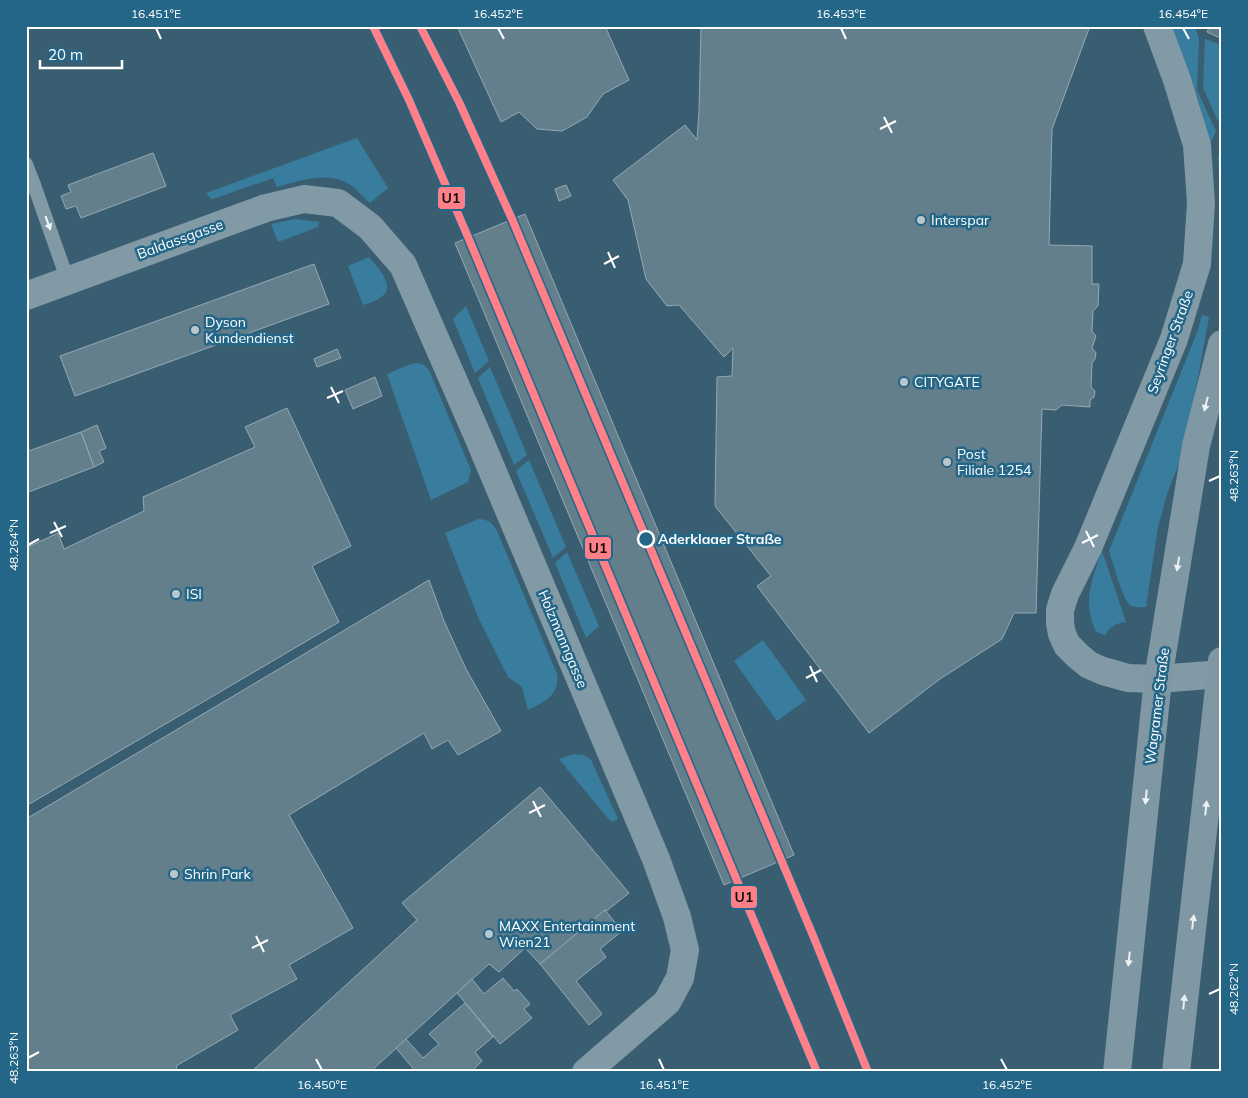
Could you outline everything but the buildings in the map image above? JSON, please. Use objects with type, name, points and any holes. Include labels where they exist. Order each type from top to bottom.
[{"type":"main road","name":"Wagramer Straße","points":[[1118,1072],[1158,679],[1196,446],[1222,344]]},
{"type":"main road","points":[[1176,1072],[1221,670]]},
{"type":"street","name":"Seyringer Straße","points":[[1157,26],[1177,80],[1197,145],[1201,203],[1198,264],[1174,339],[1088,548],[1064,594],[1060,610],[1060,623],[1062,634],[1068,645],[1089,665],[1128,678],[1158,679]]},
{"type":"street","name":"Baldassgasse","points":[[26,296],[266,208],[304,199],[338,203]]},
{"type":"street","name":"Holzmanngasse","points":[[338,203],[370,226],[403,265],[479,439],[649,843],[677,917],[685,950],[680,978],[667,1002],[586,1072]]},
{"type":"street","points":[[1158,679],[1221,670]]},
{"type":"lane","points":[[26,164],[30,186],[68,280]]},
{"type":"shaded area","points":[[1172,26],[1195,26],[1199,39],[1197,90],[1216,131],[1210,144],[1198,99]]},
{"type":"shaded area","points":[[1205,39],[1222,45],[1222,115],[1219,123],[1203,88]]},
{"type":"shaded area","points":[[357,138],[388,188],[370,203],[349,184],[341,180],[323,177],[277,187],[273,178],[211,199],[206,193]]},
{"type":"shaded area","points":[[1222,144],[1222,238],[1219,237],[1221,209],[1218,157]]},
{"type":"shaded area","points":[[295,219],[319,222],[318,227],[278,242],[271,224]]},
{"type":"shaded area","points":[[369,257],[387,282],[387,288],[386,293],[379,298],[363,305],[348,266]]},
{"type":"shaded area","points":[[466,306],[489,361],[475,373],[453,319]]},
{"type":"shaded area","points":[[1202,315],[1209,317],[1185,449],[1168,491],[1158,527],[1146,607],[1133,607],[1124,595],[1109,551],[1198,330]]},
{"type":"shaded area","points":[[418,363],[424,365],[429,370],[471,470],[468,482],[431,500],[387,374]]},
{"type":"shaded area","points":[[490,367],[527,455],[514,465],[478,378]]},
{"type":"shaded area","points":[[529,460],[566,547],[553,558],[516,471]]},
{"type":"shaded area","points":[[479,519],[489,522],[497,531],[557,674],[556,687],[550,697],[528,710],[522,687],[508,677],[478,617],[445,533]]},
{"type":"shaded area","points":[[1102,551],[1126,622],[1114,626],[1105,636],[1096,631],[1089,600],[1092,581]]},
{"type":"shaded area","points":[[567,552],[599,626],[586,638],[555,563]]},
{"type":"shaded area","points":[[763,640],[806,700],[777,721],[734,661]]},
{"type":"shaded area","points":[[574,754],[584,755],[591,760],[618,819],[612,822],[605,815],[559,759]]},
{"type":"transit line","name":"U1","points":[[373,26],[409,100],[468,237],[817,1072]]},
{"type":"transit line","name":"U1","points":[[420,26],[459,102],[512,219],[814,938],[868,1072]]},
{"type":"place","name":"Interspar","points":[[921,220]]},
{"type":"place","name":"Dyson Kundendienst","points":[[195,330]]},
{"type":"place","name":"CITYGATE","points":[[904,382]]},
{"type":"place","name":"Post Filiale 1254","points":[[947,462]]},
{"type":"place","name":"Aderklaaer Straße","points":[[646,539]]},
{"type":"place","name":"ISI","points":[[176,594]]},
{"type":"place","name":"Shrin Park","points":[[174,874]]},
{"type":"place","name":"MAXX Entertainment Wien21","points":[[489,934]]}]
